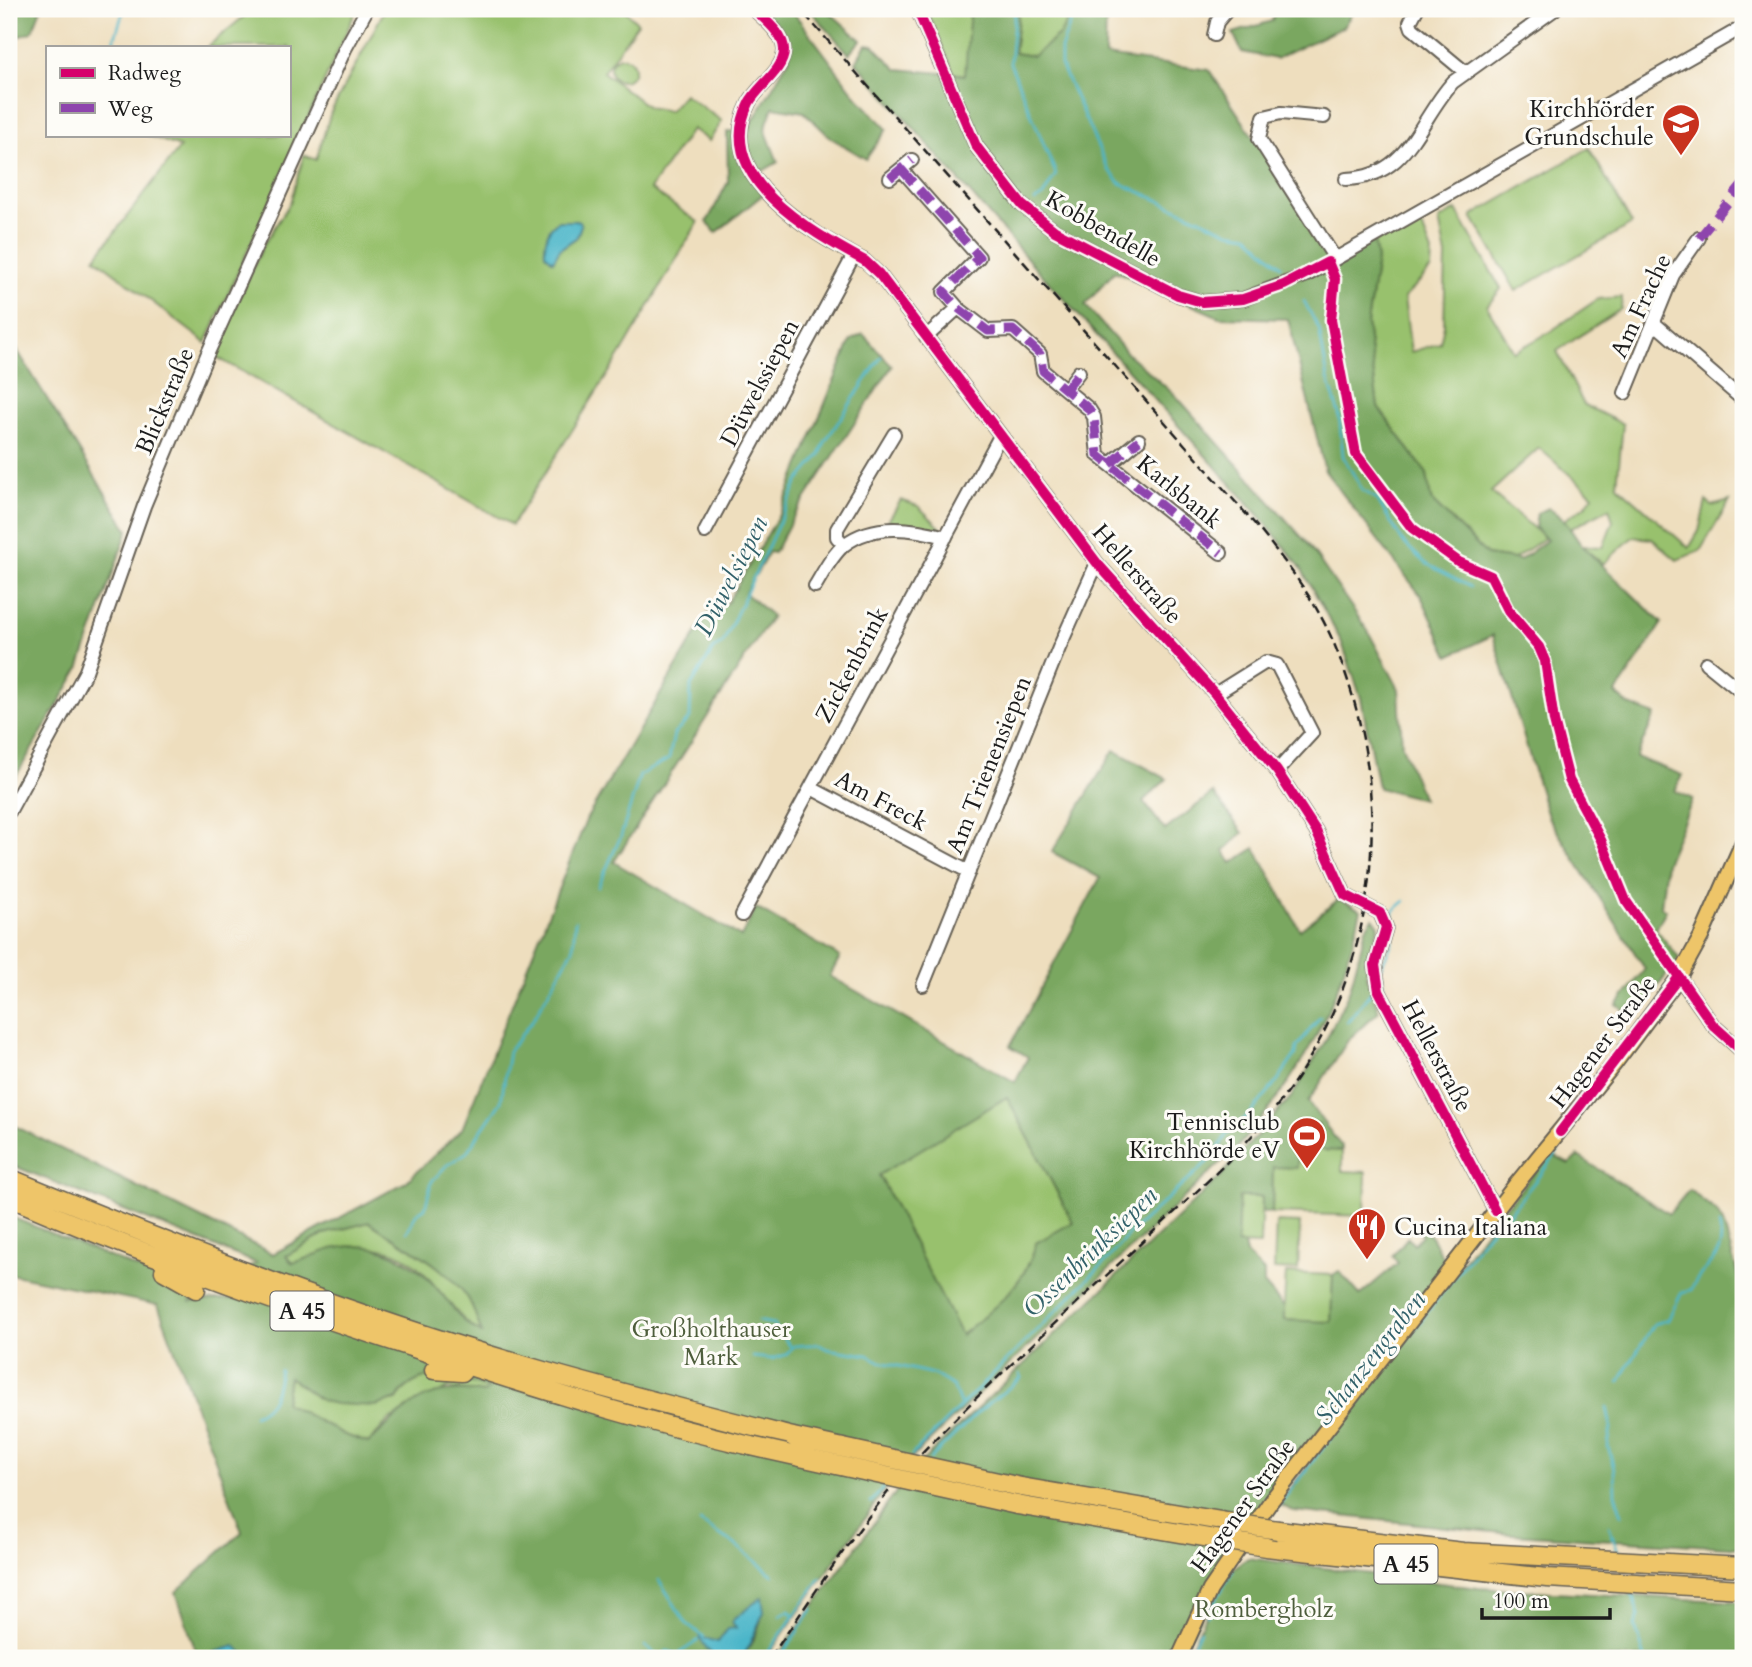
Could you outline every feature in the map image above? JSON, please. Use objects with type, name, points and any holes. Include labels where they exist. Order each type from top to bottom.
[{"type":"highway","name":"A 45","points":[[9,1178],[187,1249],[382,1320],[546,1372],[1019,1496],[1463,1552],[1743,1567]]},
{"type":"highway","name":"A 45","points":[[9,1197],[108,1240],[225,1284],[497,1376],[751,1447],[1019,1496],[1215,1539],[1266,1547],[1547,1578],[1743,1589]]},
{"type":"highway","points":[[108,1240],[196,1289]]},
{"type":"highway","points":[[187,1249],[245,1262]]},
{"type":"highway","points":[[513,1352],[546,1372]]},
{"type":"highway","points":[[434,1370],[497,1376]]},
{"type":"main road","name":"Hagener Straße","points":[[1179,1658],[1210,1590],[1233,1554],[1496,1210],[1598,1085],[1679,977],[1701,937],[1743,842]]},
{"type":"street","name":"Blickstraße","points":[[9,812],[86,671],[144,506],[207,355],[345,49],[367,9]]},
{"type":"street","name":"Hellerstraße","points":[[754,9],[780,38],[784,53],[782,61],[752,97],[743,118],[745,163],[767,195],[872,266],[1097,563],[1215,694],[1277,771],[1316,831],[1345,895],[1376,910],[1383,918],[1386,926],[1375,965],[1379,991],[1496,1210]]},
{"type":"street","name":"Kobbendelle","points":[[917,9],[976,146],[1022,205],[1055,231],[1178,295],[1202,302],[1243,299],[1307,275],[1334,257],[1743,27]]},
{"type":"street","points":[[1214,35],[1217,22],[1228,9]]},
{"type":"street","points":[[1417,9],[1410,22],[1412,29],[1465,72]]},
{"type":"street","points":[[1346,178],[1375,174],[1402,157],[1441,95],[1465,72],[1555,9]]},
{"type":"street","points":[[1324,117],[1281,113],[1264,117],[1259,139],[1334,257]]},
{"type":"street","points":[[890,178],[912,160]]},
{"type":"street","points":[[901,169],[979,257],[944,292],[957,308],[926,338]]},
{"type":"street","name":"Am Frache","points":[[1625,393],[1673,275],[1699,238]]},
{"type":"street","name":"Düwelssiepen","points":[[705,531],[854,255]]},
{"type":"street","name":"Karlsbank","points":[[957,308],[988,331],[1013,330],[1040,354],[1043,371],[1090,409],[1094,417],[1098,455],[1221,553]]},
{"type":"street","points":[[1654,323],[1743,400]]},
{"type":"street","points":[[1066,389],[1079,372]]},
{"type":"street","points":[[844,545],[837,537],[837,530],[894,435]]},
{"type":"street","name":"Zickenbrink","points":[[742,915],[1000,436]]},
{"type":"street","name":"Karlsbank","points":[[1110,464],[1139,440]]},
{"type":"street","points":[[886,448],[898,455]]},
{"type":"street","points":[[815,586],[844,545],[874,532],[895,528],[946,537]]},
{"type":"street","name":"Am Trienensiepen","points":[[923,985],[1059,648],[1097,563]]},
{"type":"street","points":[[1215,694],[1266,662],[1277,665],[1312,733],[1277,771]]},
{"type":"street","points":[[1706,663],[1743,693]]},
{"type":"street","name":"Am Freck","points":[[811,788],[969,872]]},
{"type":"street","points":[[1679,977],[1713,1025],[1743,1052]]},
{"type":"green space","points":[[9,9],[41,9],[32,32],[9,40]]},
{"type":"green space","points":[[253,9],[357,9],[206,343],[95,258],[180,147],[150,136],[290,136],[290,46],[208,46]]},
{"type":"green space","points":[[385,9],[624,9],[638,23],[603,72],[648,107],[669,111],[684,94],[722,121],[709,141],[692,129],[650,189],[698,222],[622,352],[512,525],[213,355],[264,244],[290,203],[304,155],[316,160],[331,112]],"holes":[[[578,221],[581,225],[577,237],[560,249],[553,260],[547,256],[557,222]]]},
{"type":"green space","points":[[761,9],[791,9],[857,97],[887,129],[866,159],[831,138],[804,112],[773,107],[765,129],[778,162],[758,174],[766,192],[716,233],[707,222],[728,182],[727,131],[747,131],[789,59],[785,34]]},
{"type":"green space","points":[[809,9],[826,9],[861,40],[849,54]]},
{"type":"green space","points":[[926,9],[970,9],[966,75],[954,73]]},
{"type":"green space","points":[[970,9],[1019,9],[1014,53],[1033,56],[1060,34],[1073,9],[1106,9],[1105,56],[1209,70],[1336,262],[1374,241],[1377,260],[1367,324],[1378,407],[1427,474],[1431,500],[1487,555],[1520,560],[1547,540],[1535,527],[1537,513],[1549,508],[1564,520],[1582,546],[1662,623],[1616,693],[1627,704],[1655,715],[1636,757],[1682,775],[1675,791],[1693,799],[1666,863],[1661,907],[1666,910],[1656,929],[1679,958],[1639,1012],[1626,1012],[1617,1005],[1645,969],[1548,817],[1493,635],[1449,656],[1421,596],[1325,471],[1288,319],[1219,317],[1115,271],[1085,305],[1128,354],[1177,397],[1308,544],[1368,631],[1399,689],[1402,746],[1423,799],[1378,788],[1361,698],[1342,643],[1301,568],[1259,515],[1025,256],[856,62],[866,44],[873,45],[897,69],[965,75]]},
{"type":"green space","points":[[1019,9],[1073,9],[1060,34],[1034,56],[1014,53]]},
{"type":"green space","points":[[1275,9],[1355,9],[1343,27],[1276,59],[1242,52],[1233,33],[1272,21]]},
{"type":"green space","points":[[622,57],[631,60],[634,69],[631,78],[622,81],[613,78],[610,69],[613,60]]},
{"type":"green space","points":[[1589,148],[1632,224],[1516,291],[1472,216]]},
{"type":"green space","points":[[1456,210],[1501,289],[1487,306],[1514,352],[1598,299],[1622,297],[1621,309],[1557,351],[1584,405],[1623,424],[1617,485],[1689,548],[1699,531],[1706,501],[1712,506],[1730,501],[1700,551],[1677,560],[1652,539],[1633,537],[1603,564],[1582,546],[1603,547],[1613,521],[1609,508],[1570,529],[1564,520],[1585,506],[1593,495],[1539,448],[1491,492],[1545,538],[1514,559],[1487,555],[1431,500],[1427,474],[1378,407],[1367,324],[1377,260],[1374,241],[1418,216],[1432,252],[1431,269],[1404,298],[1411,352],[1440,343],[1444,325],[1446,256],[1439,220]]},
{"type":"green space","name":"Großholthauser Mark","points":[[863,334],[892,366],[792,519],[774,553],[769,552],[745,593],[772,616],[614,862],[741,937],[756,908],[840,957],[830,976],[1015,1082],[1028,1057],[1010,1046],[1100,878],[1052,852],[1114,750],[1167,779],[1143,801],[1165,830],[1213,793],[1243,833],[1224,851],[1232,863],[1255,848],[1300,930],[1339,899],[1361,910],[1342,977],[1316,1037],[1282,1092],[1238,1146],[899,1470],[766,1658],[730,1658],[745,1654],[752,1641],[761,1621],[760,1600],[734,1625],[736,1628],[725,1632],[718,1642],[702,1641],[717,1658],[198,1658],[176,1592],[242,1532],[158,1305],[9,1274],[9,1216],[159,1277],[201,1300],[189,1302],[243,1298],[247,1268],[256,1263],[9,1164],[9,1123],[273,1254],[406,1182],[462,1129],[587,818],[710,610],[727,603],[780,513],[851,340]],"holes":[[[1007,1097],[1073,1222],[1036,1243],[1025,1271],[1016,1284],[996,1306],[961,1335],[879,1175]],[[369,1222],[448,1275],[468,1298],[482,1333],[463,1319],[420,1272],[382,1250],[353,1246],[337,1248],[292,1263],[286,1256],[324,1234]],[[432,1376],[456,1378],[489,1389],[484,1393],[446,1391],[419,1400],[368,1443],[345,1435],[285,1403],[289,1377],[322,1401],[376,1406],[397,1399],[407,1387]]]},
{"type":"green space","points":[[9,337],[128,530],[79,669],[9,788]]},
{"type":"green space","points":[[901,500],[918,506],[944,531],[885,526]]},
{"type":"green space","points":[[1373,918],[1379,925],[1366,976],[1379,1011],[1349,1039],[1308,1102],[1342,1147],[1340,1151],[1321,1150],[1319,1124],[1299,1123],[1297,1168],[1273,1167],[1272,1213],[1262,1212],[1262,1197],[1239,1197],[1237,1244],[1244,1245],[1246,1254],[1264,1272],[1264,1284],[1284,1307],[1284,1320],[1331,1322],[1333,1275],[1339,1271],[1360,1295],[1398,1263],[1392,1256],[1408,1237],[1414,1244],[1422,1235],[1419,1231],[1425,1227],[1446,1263],[1233,1554],[1179,1658],[776,1658],[910,1473],[1220,1177],[1292,1096],[1326,1040],[1350,989],[1366,928]]},
{"type":"green space","points":[[1007,1096],[1073,1223],[1036,1243],[1025,1271],[1007,1295],[961,1336],[879,1175]]},
{"type":"green space","name":"Tennisclub Kirchhörde eV","points":[[1298,1123],[1319,1124],[1319,1146],[1340,1150],[1342,1147],[1342,1171],[1366,1172],[1365,1216],[1272,1213],[1273,1167]]},
{"type":"green space","points":[[1550,1154],[1569,1164],[1578,1156],[1669,1214],[1689,1190],[1716,1211],[1723,1222],[1743,1295],[1743,1548],[1512,1534],[1294,1511],[1282,1506],[1282,1499],[1488,1228]]},
{"type":"green space","name":"Tennisclub Kirchhörde eV","points":[[1238,1197],[1262,1197],[1260,1245],[1237,1244]]},
{"type":"green space","points":[[369,1222],[449,1276],[468,1298],[483,1334],[458,1313],[423,1272],[408,1259],[392,1252],[360,1248],[291,1263],[286,1256],[324,1234]]},
{"type":"green space","points":[[1276,1222],[1300,1223],[1298,1270],[1274,1269]]},
{"type":"green space","points":[[1286,1273],[1333,1275],[1331,1323],[1283,1320]]},
{"type":"green space","points":[[432,1376],[456,1378],[490,1388],[484,1393],[448,1388],[389,1420],[368,1443],[345,1435],[285,1403],[289,1377],[322,1401],[387,1402],[397,1400],[412,1384]]},
{"type":"green space","name":"Rombergholz","points":[[1248,1558],[1478,1588],[1743,1602],[1743,1658],[1186,1658],[1218,1588],[1229,1571]]},
{"type":"water","points":[[559,221],[579,221],[581,225],[577,237],[560,249],[553,261],[545,254],[545,245],[549,231]]},
{"type":"water","points":[[762,1597],[764,1612],[745,1654],[723,1658],[711,1653],[700,1637],[718,1642],[728,1629],[736,1628],[732,1622],[734,1619]]},
{"type":"water","points":[[235,1646],[250,1658],[228,1653],[221,1658],[211,1658],[214,1652]]},
{"type":"waterway","points":[[112,46],[124,9]]},
{"type":"waterway","name":"Düwelsiepen","points":[[1015,9],[1010,63],[1056,174],[1043,196],[1035,201]]},
{"type":"waterway","points":[[1075,9],[1061,49],[1061,65],[1108,169],[1120,183],[1229,232],[1248,235],[1281,266]]},
{"type":"waterway","points":[[1304,301],[1319,329],[1328,379],[1339,414],[1343,456],[1363,491],[1377,499],[1403,542],[1425,563],[1470,587]]},
{"type":"waterway","name":"Düwelsiepen","points":[[598,887],[621,836],[640,775],[669,759],[674,734],[690,718],[691,686],[714,648],[723,643],[798,482],[820,455],[825,442],[881,357]]},
{"type":"waterway","name":"Ossenbrinksiepen","points":[[1381,967],[1392,943],[1393,911],[1405,901]]},
{"type":"waterway","name":"Düwelsiepen","points":[[407,1232],[416,1214],[425,1208],[432,1181],[447,1165],[466,1153],[501,1102],[509,1051],[534,1018],[573,949],[575,921]]},
{"type":"waterway","name":"Ossenbrinksiepen","points":[[1381,973],[1383,986]]},
{"type":"waterway","name":"Ossenbrinksiepen","points":[[1347,1022],[1371,992]]},
{"type":"waterway","name":"Ossenbrinksiepen","points":[[912,1455],[1107,1260],[1128,1235],[1215,1155],[1226,1135],[1252,1112],[1278,1080],[1296,1054],[1297,1047],[1320,1017]]},
{"type":"waterway","name":"Schanzengraben","points":[[1509,1214],[1558,1152]]},
{"type":"waterway","name":"Schanzengraben","points":[[1273,1513],[1495,1224]]},
{"type":"waterway","points":[[1619,1382],[1654,1324],[1668,1320],[1682,1292],[1691,1290],[1717,1254],[1721,1236],[1719,1224]]},
{"type":"waterway","points":[[758,1321],[773,1324],[791,1347]]},
{"type":"waterway","points":[[753,1357],[772,1359],[785,1355],[794,1346],[818,1344],[827,1349],[868,1355],[881,1362],[933,1374],[953,1386],[960,1404]]},
{"type":"waterway","name":"Düwelsiepen","points":[[254,1415],[270,1402],[276,1391],[280,1370]]},
{"type":"waterway","points":[[930,1459],[977,1413],[1021,1378],[1020,1374]]},
{"type":"waterway","points":[[1607,1407],[1611,1427],[1608,1446],[1614,1469],[1615,1494],[1622,1515]]},
{"type":"waterway","name":"Ossenbrinksiepen","points":[[871,1503],[887,1483]]},
{"type":"waterway","points":[[700,1522],[733,1543],[773,1575]]},
{"type":"waterway","points":[[1609,1525],[1618,1552]]},
{"type":"waterway","name":"Schanzengraben","points":[[1207,1616],[1233,1570]]},
{"type":"waterway","name":"Ossenbrinksiepen","points":[[764,1658],[821,1578]]},
{"type":"waterway","points":[[659,1580],[686,1623],[704,1637]]},
{"type":"waterway","points":[[1630,1588],[1639,1616],[1635,1626],[1645,1658]]},
{"type":"waterway","points":[[780,1658],[813,1608]]},
{"type":"waterway","points":[[780,1616],[789,1611],[794,1615]]},
{"type":"waterway","name":"Schanzengraben","points":[[1187,1658],[1200,1631]]},
{"type":"waterway","points":[[660,1658],[667,1651],[678,1654],[699,1640]]},
{"type":"waterway","points":[[645,1646],[660,1658]]},
{"type":"railway","points":[[770,1658],[849,1543],[914,1461],[991,1383],[1225,1164],[1264,1122],[1302,1071],[1332,1015],[1353,957],[1366,897],[1372,835],[1368,773],[1357,712],[1330,634],[1301,584],[1254,523],[800,9]]},
{"type":"marked path","points":[[890,178],[912,160]]},
{"type":"marked path","points":[[901,169],[979,257],[944,292],[958,308],[988,331],[1013,330],[1040,354],[1043,371],[1089,409],[1094,417],[1098,455],[1221,553]]},
{"type":"marked path","points":[[1699,238],[1743,184]]},
{"type":"marked path","points":[[1066,389],[1079,372]]},
{"type":"marked path","points":[[1110,464],[1139,440]]},
{"type":"cycle path","points":[[754,9],[778,33],[784,51],[780,65],[749,103],[741,130],[744,155],[755,178],[773,199],[795,218],[865,261],[879,274],[1097,563],[1215,694],[1277,771],[1316,831],[1345,895],[1380,913],[1386,927],[1375,965],[1379,991],[1495,1210]]},
{"type":"cycle path","points":[[917,9],[976,146],[1022,205],[1055,231],[1178,295],[1202,302],[1243,299],[1284,285],[1328,262],[1335,279],[1331,320],[1356,454],[1412,528],[1459,562],[1491,576],[1508,610],[1539,647],[1545,661],[1554,721],[1569,780],[1601,840],[1626,901],[1713,1025],[1743,1052]]},
{"type":"cycle path","points":[[1560,1132],[1679,977]]},
{"type":"place","name":"Kirchhörder Grundschule","points":[[1681,157]]},
{"type":"place","name":"Tennisclub Kirchhörde eV","points":[[1307,1170]]},
{"type":"place","name":"Cucina Italiana","points":[[1367,1261]]}]
